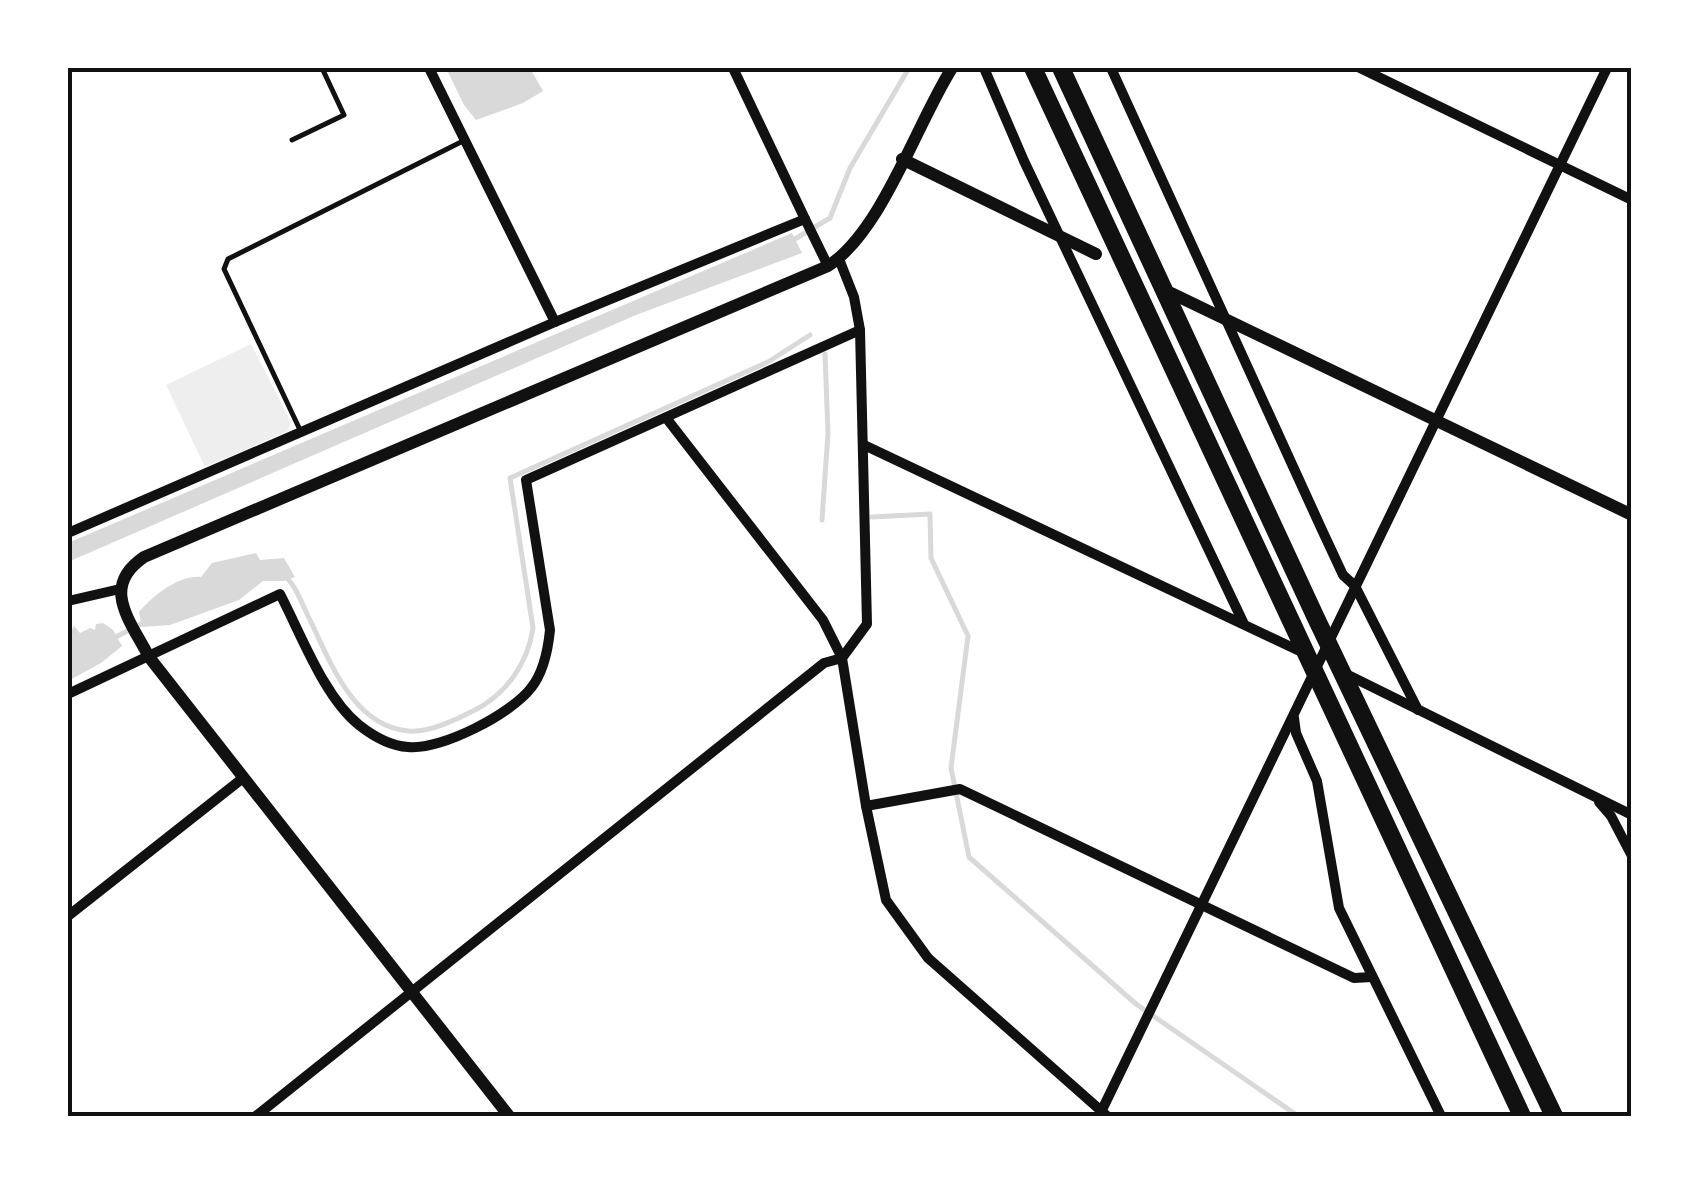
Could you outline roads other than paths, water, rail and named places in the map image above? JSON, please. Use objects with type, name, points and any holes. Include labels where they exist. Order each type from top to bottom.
[{"type":"highway","points":[[1032,68],[1522,1116]]},
{"type":"highway","points":[[1060,68],[1554,1116]]},
{"type":"street","points":[[429,68],[556,322]]},
{"type":"street","points":[[256,1116],[824,663],[842,658],[868,624],[860,330],[854,297],[815,240],[732,68]]},
{"type":"street","points":[[509,1116],[149,657],[126,611],[121,578],[128,567],[144,557],[834,263],[870,222],[952,68]]},
{"type":"street","points":[[984,68],[1244,623]]},
{"type":"street","points":[[1110,68],[1329,545],[1355,586],[1419,711]]},
{"type":"street","points":[[1360,68],[1632,200]]},
{"type":"street","points":[[668,418],[822,620],[842,658],[886,900],[914,941],[1104,1114],[1200,902],[1294,718],[1607,68]]},
{"type":"street","points":[[902,159],[1096,254]]},
{"type":"street","points":[[68,533],[556,322],[806,221]]},
{"type":"street","points":[[1171,293],[1632,515]]},
{"type":"street","points":[[68,694],[280,594],[328,686],[357,724],[378,738],[408,748],[459,736],[503,711],[532,688],[548,650],[550,630],[526,480],[860,330]]},
{"type":"street","points":[[864,445],[1244,623],[1632,814]]},
{"type":"street","points":[[68,601],[120,590]]},
{"type":"street","points":[[1294,718],[1296,733],[1317,780],[1339,908],[1441,1116]]},
{"type":"street","points":[[68,916],[243,778]]},
{"type":"street","points":[[866,806],[954,790],[1200,902],[1354,978],[1372,977]]},
{"type":"street","points":[[1596,797],[1632,856]]},
{"type":"lane","points":[[292,140],[344,116],[322,68]]},
{"type":"lane","points":[[301,432],[224,269],[228,259],[465,140]]},
{"type":"waterway","points":[[795,239],[830,218],[850,168],[909,68]]},
{"type":"waterway","points":[[285,576],[336,674],[373,718],[408,731],[433,728],[458,718],[496,696],[514,677],[533,628],[510,478],[768,362],[810,335]]},
{"type":"waterway","points":[[822,520],[828,433],[825,354]]},
{"type":"waterway","points":[[872,517],[930,514],[931,558],[968,636],[951,768],[969,857],[1136,1004],[1298,1116]]},
{"type":"waterway","points":[[112,639],[147,621]]}]
